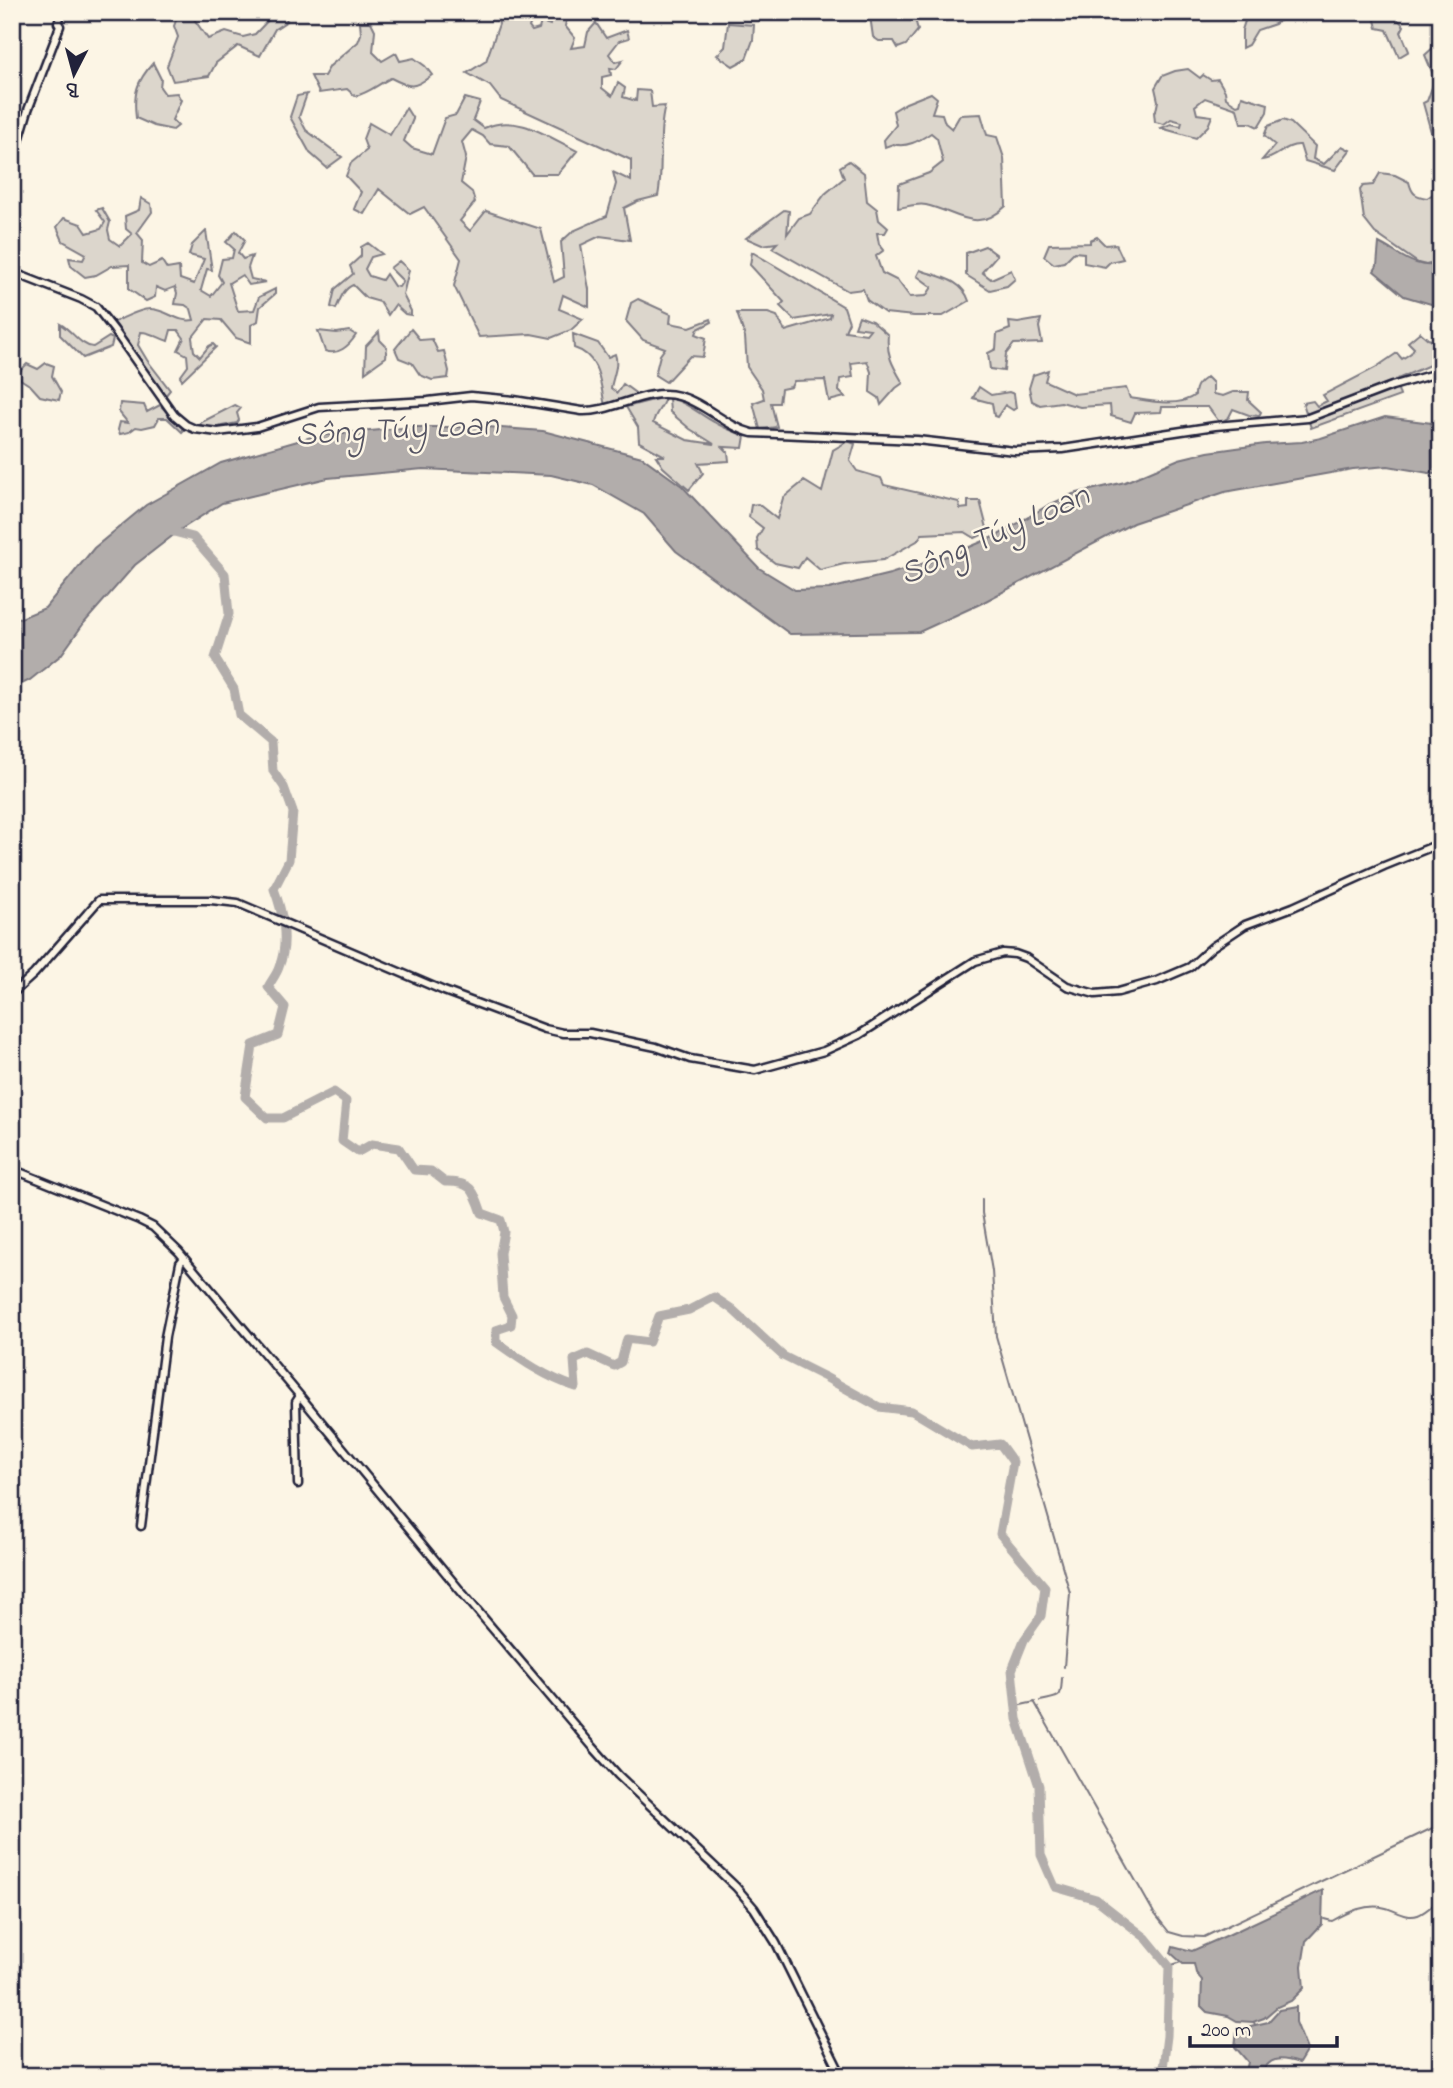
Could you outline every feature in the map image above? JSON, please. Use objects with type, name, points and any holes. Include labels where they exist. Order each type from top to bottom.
[{"type":"street","points":[[12,164],[28,110],[60,26],[58,23],[62,12]]},
{"type":"street","points":[[12,272],[96,307],[174,415],[186,425],[209,432],[257,427],[319,407],[480,396],[597,411],[648,395],[666,394],[687,399],[733,427],[752,433],[917,440],[1016,450],[1063,449],[1215,426],[1308,418],[1392,386],[1441,372]]},
{"type":"street","points":[[12,994],[34,974],[99,900],[211,900],[238,903],[444,991],[545,1029],[562,1033],[590,1033],[656,1047],[690,1059],[755,1070],[824,1051],[859,1035],[975,961],[1003,953],[1026,958],[1067,986],[1095,994],[1118,992],[1157,981],[1190,967],[1212,947],[1245,925],[1441,843]]},
{"type":"street","points":[[12,1169],[153,1227],[184,1258],[593,1747],[618,1775],[736,1887],[754,1908],[776,1943],[842,2076]]},
{"type":"street","points":[[141,1526],[165,1336],[180,1263],[184,1258]]},
{"type":"street","points":[[298,1485],[296,1402],[300,1396]]},
{"type":"shaded area","points":[[179,12],[189,12],[208,39],[226,32],[243,37],[255,34],[275,13],[284,12],[287,21],[275,29],[260,56],[238,46],[216,63],[209,76],[173,81],[167,66],[178,37],[174,26]]},
{"type":"shaded area","points":[[496,12],[517,19],[518,12],[526,12],[532,20],[529,27],[532,31],[539,29],[541,22],[550,25],[552,12],[568,12],[565,26],[575,38],[571,48],[585,46],[588,32],[596,23],[606,38],[627,30],[629,38],[619,41],[609,54],[615,62],[623,60],[616,69],[610,68],[611,75],[602,77],[602,88],[612,96],[618,83],[625,88],[623,97],[636,101],[637,90],[650,91],[652,107],[665,106],[661,128],[658,196],[624,208],[630,240],[600,236],[581,245],[589,289],[589,307],[563,295],[559,309],[583,319],[571,330],[551,338],[531,334],[479,337],[454,286],[461,259],[424,207],[410,214],[379,189],[364,214],[354,209],[361,192],[346,176],[351,163],[367,150],[363,139],[369,123],[390,135],[406,108],[413,119],[404,141],[412,148],[432,154],[445,118],[456,115],[465,98],[480,102],[473,120],[484,128],[508,123],[520,125],[543,133],[577,151],[558,174],[532,174],[509,146],[490,144],[472,130],[462,142],[466,157],[461,183],[472,192],[475,202],[460,221],[470,231],[486,211],[541,229],[554,282],[564,277],[561,242],[573,231],[607,216],[616,184],[613,172],[631,181],[631,160],[501,100],[490,86],[467,73],[486,61],[499,24]]},
{"type":"shaded area","points":[[909,12],[915,19],[918,30],[906,45],[898,48],[894,41],[879,41],[873,37],[870,16]]},
{"type":"shaded area","points":[[1248,12],[1290,12],[1275,24],[1257,30],[1248,45],[1242,48],[1242,30]]},
{"type":"shaded area","points":[[1373,12],[1390,15],[1401,22],[1404,26],[1401,32],[1409,51],[1399,57],[1387,30],[1377,28]]},
{"type":"shaded area","points":[[360,22],[371,22],[375,30],[373,52],[382,61],[396,53],[400,61],[414,58],[432,75],[412,86],[391,78],[355,96],[347,89],[319,93],[311,76],[324,76],[330,66],[358,42],[361,34]]},
{"type":"shaded area","points":[[728,23],[754,25],[753,40],[746,59],[733,66],[717,55],[725,47]]},
{"type":"shaded area","points":[[1436,45],[1441,46],[1441,137],[1433,139],[1423,103],[1427,101],[1435,79],[1425,55]]},
{"type":"shaded area","points":[[153,63],[161,79],[160,87],[165,94],[177,93],[181,100],[172,120],[178,126],[173,130],[136,118],[137,88]]},
{"type":"shaded area","points":[[1188,69],[1200,78],[1203,75],[1211,80],[1218,79],[1226,98],[1237,105],[1240,104],[1242,96],[1268,104],[1267,112],[1258,127],[1241,123],[1237,109],[1205,98],[1195,106],[1197,114],[1212,116],[1208,126],[1196,138],[1161,128],[1171,124],[1181,126],[1182,122],[1171,119],[1164,124],[1155,122],[1154,112],[1158,101],[1155,88],[1162,76]]},
{"type":"shaded area","points":[[931,93],[937,98],[932,113],[942,114],[945,123],[952,129],[960,115],[981,114],[987,135],[997,137],[1004,158],[1006,206],[995,215],[976,220],[926,205],[898,208],[899,184],[929,173],[943,162],[937,138],[931,133],[908,144],[885,147],[884,140],[896,125],[893,111]]},
{"type":"shaded area","points":[[307,94],[299,117],[306,130],[342,157],[327,168],[310,153],[290,117],[297,96]]},
{"type":"shaded area","points":[[1283,120],[1291,123],[1315,146],[1313,159],[1324,164],[1342,146],[1350,150],[1335,170],[1305,161],[1300,145],[1262,160],[1275,145],[1264,136],[1268,126]]},
{"type":"shaded area","points":[[849,161],[864,173],[867,201],[877,209],[879,220],[888,228],[885,233],[877,233],[879,244],[884,250],[876,256],[882,273],[898,281],[910,297],[926,296],[932,287],[917,276],[920,270],[955,283],[969,301],[943,316],[885,313],[867,300],[863,289],[848,291],[772,248],[777,243],[762,245],[746,238],[784,210],[789,211],[787,234],[799,218],[810,214],[825,194],[844,178],[840,167]]},
{"type":"shaded area","points":[[1380,173],[1395,175],[1409,182],[1413,192],[1420,196],[1427,198],[1436,192],[1441,194],[1440,261],[1426,265],[1418,263],[1375,233],[1364,219],[1360,190],[1363,186],[1373,185]]},
{"type":"shaded area","points":[[141,198],[151,204],[152,212],[137,233],[143,240],[142,263],[149,267],[162,261],[167,269],[179,267],[180,279],[194,284],[204,259],[189,255],[192,245],[206,231],[212,270],[207,269],[201,290],[211,296],[222,282],[218,275],[222,259],[232,258],[234,249],[226,242],[236,231],[245,240],[238,253],[243,259],[252,256],[248,268],[251,279],[266,282],[249,285],[242,275],[229,283],[238,311],[254,310],[259,297],[275,289],[275,294],[260,307],[258,321],[251,325],[251,343],[236,338],[221,320],[207,319],[192,338],[194,351],[200,357],[209,346],[213,344],[216,347],[182,380],[180,377],[188,366],[187,355],[178,350],[184,338],[178,330],[171,330],[168,341],[141,332],[138,345],[170,390],[165,396],[114,322],[147,309],[182,320],[194,320],[191,309],[175,304],[175,287],[165,291],[156,287],[155,297],[146,301],[129,289],[129,265],[112,266],[96,275],[85,277],[71,266],[69,258],[83,260],[86,254],[63,241],[57,227],[64,218],[81,224],[87,233],[101,229],[105,222],[96,210],[102,208],[110,222],[110,239],[120,246],[132,234],[126,229],[125,216],[139,210]]},
{"type":"shaded area","points":[[1097,237],[1105,245],[1116,244],[1123,259],[1110,262],[1105,267],[1084,263],[1084,253],[1074,252],[1064,262],[1054,264],[1044,256],[1049,244],[1090,243],[1090,240]]},
{"type":"shaded area","points":[[368,243],[382,254],[371,257],[365,269],[369,276],[382,280],[386,274],[394,286],[399,287],[403,281],[390,268],[399,261],[409,270],[403,295],[411,315],[405,314],[395,305],[388,315],[380,302],[366,298],[353,285],[344,292],[336,309],[331,307],[335,289],[353,274],[350,266],[361,256],[361,247]]},
{"type":"shaded area","points":[[985,246],[997,255],[982,272],[991,279],[1011,270],[1015,279],[1007,286],[990,290],[966,275],[966,253]]},
{"type":"shaded area","points":[[752,252],[844,307],[849,322],[845,331],[866,334],[870,329],[855,327],[859,316],[872,321],[888,335],[889,354],[903,383],[881,405],[879,398],[870,392],[871,372],[867,361],[851,363],[853,377],[840,379],[839,391],[845,397],[829,401],[825,380],[794,381],[791,387],[781,389],[779,403],[771,403],[777,427],[760,429],[753,403],[764,399],[762,389],[747,367],[745,337],[737,313],[768,313],[777,316],[785,331],[830,318],[831,314],[794,320],[780,306],[784,302],[750,265]]},
{"type":"shaded area","points":[[638,299],[671,314],[670,323],[690,327],[711,319],[712,322],[698,329],[696,334],[706,338],[703,357],[690,356],[666,382],[655,375],[660,355],[665,348],[643,340],[626,321],[631,303]]},
{"type":"shaded area","points":[[1041,319],[1039,327],[1042,343],[1014,344],[1006,354],[1004,371],[990,369],[988,353],[996,349],[997,334],[1010,329],[1009,322]]},
{"type":"shaded area","points":[[60,324],[88,346],[93,347],[109,337],[113,339],[111,347],[83,358],[60,335]]},
{"type":"shaded area","points":[[411,329],[420,340],[432,339],[438,352],[444,351],[448,378],[432,380],[420,375],[412,363],[399,358],[395,349]]},
{"type":"shaded area","points":[[318,331],[349,331],[356,335],[343,349],[330,352],[325,351]]},
{"type":"shaded area","points":[[379,332],[380,340],[387,347],[386,357],[365,372],[366,346]]},
{"type":"shaded area","points":[[1420,332],[1428,339],[1441,343],[1441,360],[1395,380],[1400,396],[1311,428],[1303,403],[1313,401],[1317,406],[1327,401],[1323,395],[1375,368],[1397,353],[1402,359],[1414,348],[1408,342]]},
{"type":"shaded area","points":[[573,334],[598,343],[608,357],[615,354],[616,366],[611,388],[617,393],[623,384],[638,395],[605,406],[594,364],[583,352],[574,348]]},
{"type":"shaded area","points":[[46,363],[54,366],[52,376],[61,392],[59,400],[40,396],[17,377],[12,382],[12,372],[18,373],[27,364],[38,369]]},
{"type":"shaded area","points":[[1048,370],[1045,381],[1074,394],[1126,388],[1130,398],[1164,402],[1181,401],[1195,395],[1198,384],[1207,377],[1213,383],[1213,394],[1223,396],[1233,392],[1249,392],[1248,400],[1261,412],[1259,416],[1249,415],[1233,409],[1229,417],[1220,423],[1208,407],[1162,407],[1161,412],[1135,413],[1131,422],[1111,416],[1110,405],[1080,407],[1061,402],[1040,405],[1032,401],[1029,388],[1033,375]]},
{"type":"shaded area","points":[[979,387],[991,395],[1009,392],[1014,394],[1016,408],[1013,410],[1005,405],[997,417],[994,416],[992,403],[973,398]]},
{"type":"shaded area","points":[[665,397],[653,423],[687,440],[714,444],[670,412],[669,398],[688,405],[721,426],[745,436],[743,448],[723,447],[728,452],[729,461],[698,463],[703,473],[689,490],[663,467],[656,456],[665,456],[639,442],[638,427],[626,407]]},
{"type":"shaded area","points":[[120,403],[144,405],[147,412],[160,405],[184,430],[182,432],[167,418],[159,418],[155,425],[136,427],[120,434],[120,422],[128,423],[119,412]]},
{"type":"shaded area","points":[[235,405],[241,408],[237,413],[237,423],[203,428],[200,423]]},
{"type":"shaded area","points":[[848,441],[855,444],[850,461],[857,471],[881,478],[884,485],[959,502],[960,509],[968,508],[968,501],[980,501],[988,532],[975,538],[965,532],[922,534],[917,541],[883,560],[844,564],[820,570],[805,557],[798,568],[775,563],[758,550],[757,538],[763,528],[749,517],[751,505],[758,504],[777,519],[783,498],[804,481],[822,492],[833,450]]},
{"type":"water","points":[[1379,243],[1417,263],[1441,263],[1441,307],[1404,296],[1374,271]]},
{"type":"water","name":"Sông Túy Loan","points":[[1385,417],[1432,423],[1441,427],[1441,475],[1388,466],[1353,469],[1225,492],[1133,523],[980,604],[919,632],[790,634],[676,551],[644,514],[593,485],[551,475],[423,469],[328,478],[222,503],[180,530],[135,565],[84,623],[61,655],[30,680],[12,689],[12,617],[21,618],[45,608],[94,548],[146,505],[221,463],[315,436],[414,427],[488,427],[543,431],[642,457],[682,486],[759,568],[795,590],[829,589],[890,574],[953,554],[998,535],[1073,494],[1125,482],[1179,459],[1265,444],[1302,442]]},
{"type":"water","points":[[1323,1890],[1322,1924],[1306,1941],[1302,1966],[1304,1988],[1291,2001],[1253,2022],[1237,2021],[1228,2016],[1207,2012],[1201,2006],[1202,1980],[1196,1973],[1194,1964],[1183,1964],[1171,1953],[1173,1946],[1192,1951]]},
{"type":"water","points":[[1296,2007],[1296,2022],[1307,2050],[1299,2063],[1276,2060],[1263,2069],[1260,2076],[1245,2076],[1248,2062],[1235,2047],[1237,2029],[1268,2022],[1279,2010]]},
{"type":"waterway","points":[[166,530],[193,537],[225,574],[229,614],[215,658],[234,689],[239,715],[271,742],[273,771],[284,787],[293,812],[289,860],[274,889],[282,917],[284,948],[278,970],[268,987],[285,1007],[278,1035],[253,1045],[245,1097],[267,1118],[283,1118],[334,1092],[346,1101],[342,1141],[358,1152],[372,1144],[399,1148],[414,1170],[431,1171],[445,1182],[461,1183],[470,1188],[482,1213],[501,1220],[504,1232],[500,1253],[503,1297],[512,1315],[511,1325],[496,1330],[496,1342],[555,1379],[576,1387],[574,1360],[588,1354],[614,1366],[621,1362],[627,1339],[649,1342],[659,1316],[689,1310],[714,1297],[732,1309],[783,1356],[879,1407],[912,1411],[972,1447],[1000,1444],[1013,1462],[1000,1534],[1045,1587],[1041,1616],[1024,1640],[1012,1670],[1017,1719],[1039,1786],[1041,1855],[1055,1887],[1096,1899],[1146,1938],[1169,1966],[1167,2036],[1162,2076]]},
{"type":"waterway","points":[[982,1199],[992,1271],[996,1336],[1070,1593],[1064,1667]]},
{"type":"waterway","points":[[1040,1701],[1060,1694],[1062,1678]]},
{"type":"waterway","points":[[1016,1706],[1035,1702]]},
{"type":"waterway","points":[[1035,1703],[1154,1913],[1169,1932],[1204,1937],[1441,1824]]},
{"type":"waterway","points":[[1324,1919],[1332,1921],[1371,1907],[1414,1916],[1424,1912],[1441,1898]]},
{"type":"waterway","points":[[1169,1966],[1181,1962]]}]
